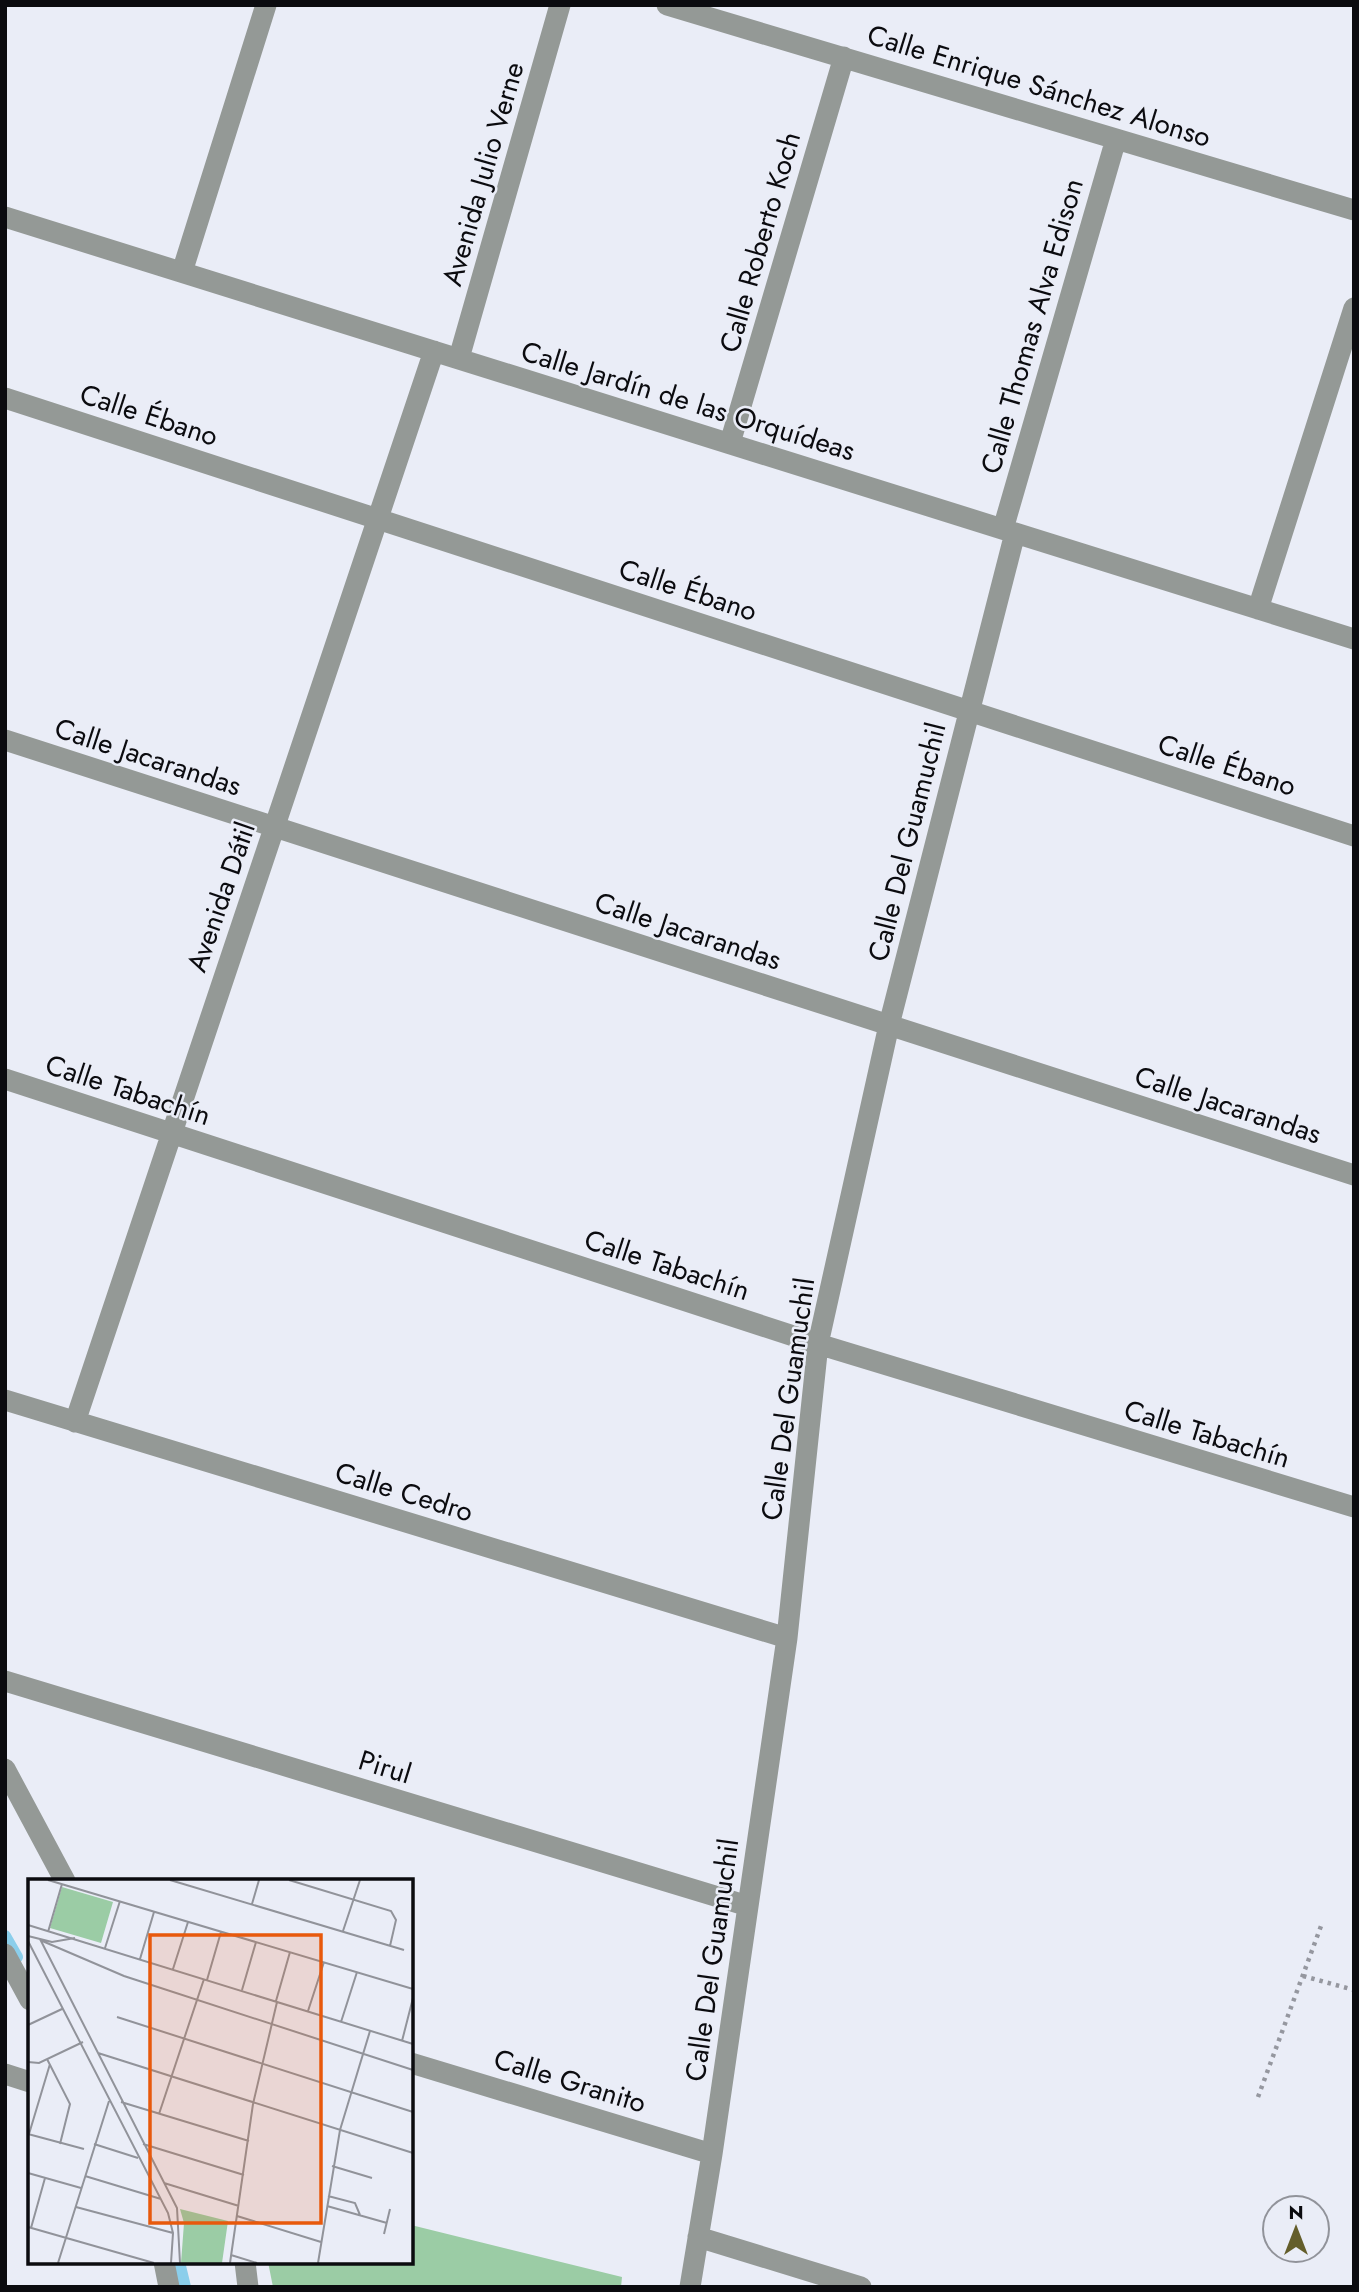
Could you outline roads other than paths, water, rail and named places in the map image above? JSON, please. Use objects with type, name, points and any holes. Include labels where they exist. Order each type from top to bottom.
[{"type":"street","points":[[182,272],[266,5]]},
{"type":"street","name":"Avenida Julio Verne","points":[[459,358],[560,5]]},
{"type":"street","name":"Calle Enrique Sánchez Alonso","points":[[667,5],[1354,209]]},
{"type":"street","name":"Calle Roberto Koch","points":[[730,443],[844,57]]},
{"type":"street","name":"Calle Thomas Alva Edison","points":[[1009,531],[1116,139]]},
{"type":"street","name":"Calle Jardín de las Orquídeas","points":[[5,217],[1354,639]]},
{"type":"street","points":[[1258,609],[1354,308]]},
{"type":"street","name":"Avenida Dátil","points":[[75,1422],[434,351]]},
{"type":"street","name":"Calle Ébano","points":[[5,398],[1354,835]]},
{"type":"street","name":"Calle Del Guamuchil","points":[[690,2287],[787,1638],[818,1344],[889,1025],[969,711],[1009,531]]},
{"type":"street","name":"Calle Jacarandas","points":[[5,740],[1354,1175]]},
{"type":"street","name":"Calle Tabachín","points":[[5,1079],[818,1344],[1354,1507]]},
{"type":"street","name":"Calle Cedro","points":[[5,1400],[787,1638]]},
{"type":"street","name":"Pirul","points":[[5,1681],[748,1906]]},
{"type":"street","points":[[5,1769],[64,1879]]},
{"type":"street","points":[[5,1954],[28,1996]]},
{"type":"street","name":"Calle Granito","points":[[413,2064],[712,2154]]},
{"type":"street","points":[[5,2074],[28,2081]]},
{"type":"street","points":[[698,2237],[861,2287]]},
{"type":"street","points":[[164,2264],[169,2287]]},
{"type":"street","points":[[245,2264],[248,2287]]},
{"type":"waterway","points":[[5,1936],[17,1957]]},
{"type":"waterway","points":[[179,2264],[185,2287]]}]
